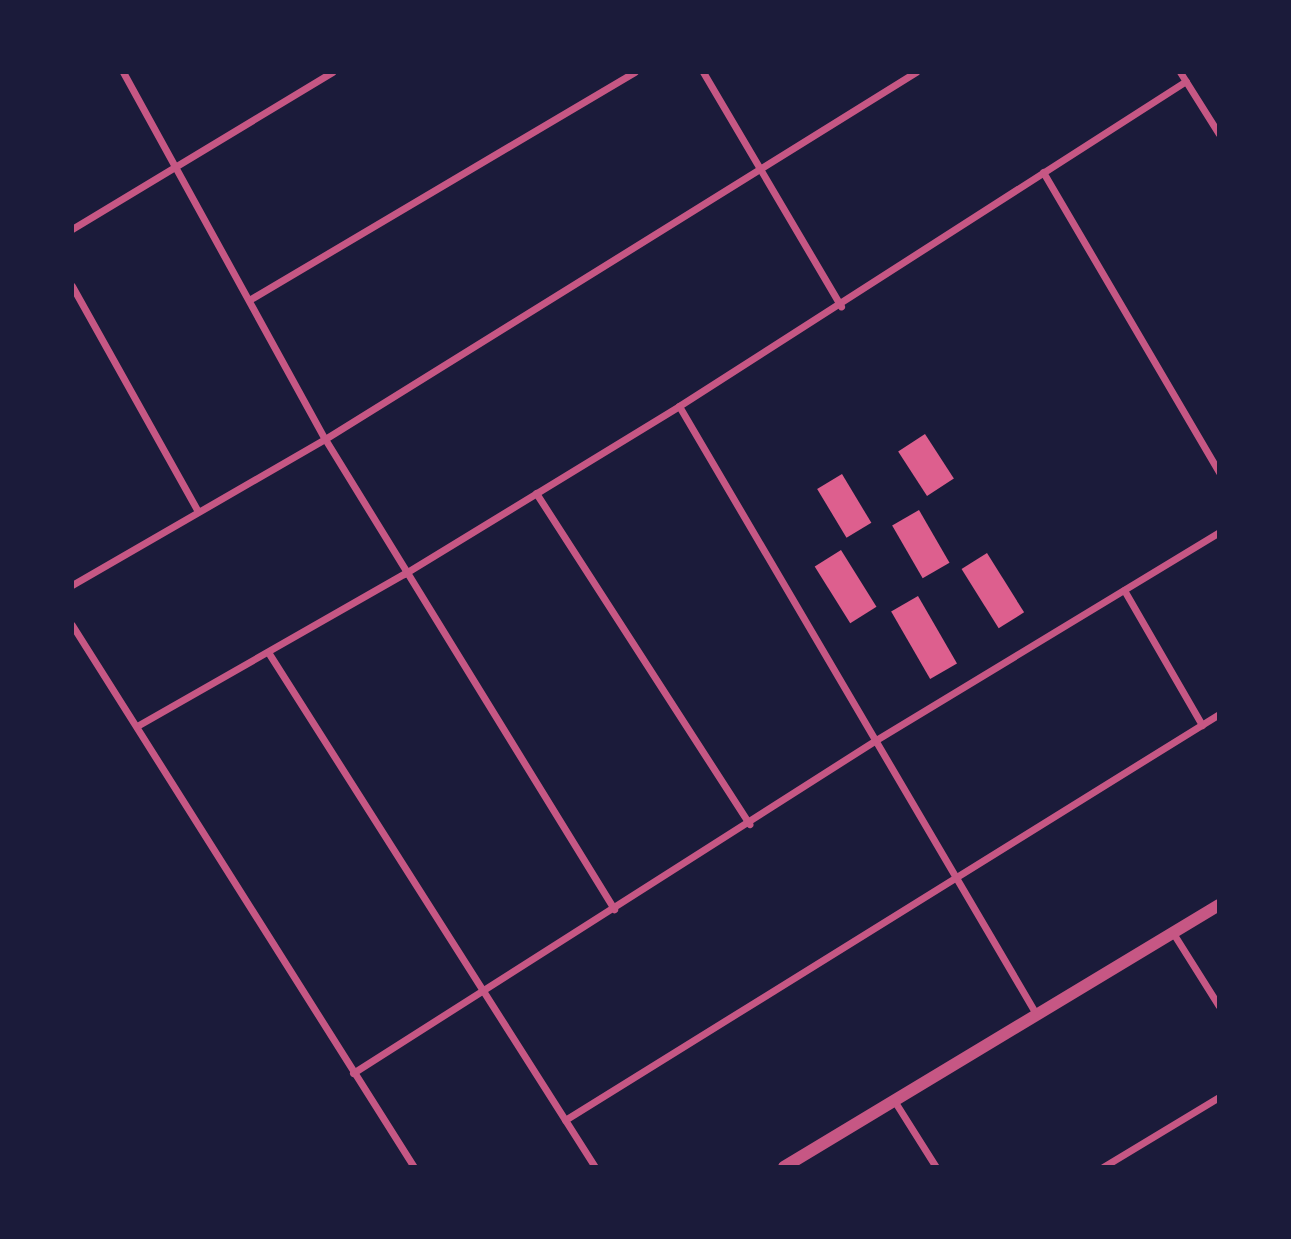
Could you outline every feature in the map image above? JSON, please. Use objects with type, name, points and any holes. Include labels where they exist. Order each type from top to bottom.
[{"type":"street","points":[[123,72],[325,439],[404,574],[614,909]]},
{"type":"street","points":[[72,229],[175,164],[332,72]]},
{"type":"street","points":[[249,300],[635,72]]},
{"type":"street","points":[[703,72],[841,306]]},
{"type":"street","points":[[73,582],[325,439],[916,72]]},
{"type":"street","points":[[1181,72],[1219,134]]},
{"type":"street","points":[[137,726],[404,574],[679,406],[841,306],[1186,81]]},
{"type":"street","points":[[1043,172],[1219,472]]},
{"type":"street","points":[[72,286],[198,511]]},
{"type":"street","points":[[679,406],[1035,1012]]},
{"type":"street","points":[[536,493],[749,824]]},
{"type":"street","points":[[353,1073],[484,993],[876,740],[1219,532]]},
{"type":"street","points":[[1124,590],[1202,724]]},
{"type":"street","points":[[72,625],[414,1167]]},
{"type":"street","points":[[268,652],[595,1167]]},
{"type":"street","points":[[565,1120],[958,879],[1219,714]]},
{"type":"street","points":[[784,1167],[895,1102],[1035,1012],[1219,905]]},
{"type":"street","points":[[1173,933],[1219,1006]]},
{"type":"street","points":[[1103,1167],[1219,1097]]},
{"type":"street","points":[[895,1102],[936,1167]]},
{"type":"street","points":[[1118,1158],[1124,1167]]},
{"type":"building","points":[[925,434],[954,478],[927,496],[898,451]]},
{"type":"building","points":[[842,474],[871,523],[846,538],[817,489]]},
{"type":"building","points":[[919,510],[950,563],[923,578],[892,526]]},
{"type":"building","points":[[841,550],[877,607],[850,623],[815,566]]},
{"type":"building","points":[[987,553],[1024,612],[999,628],[962,569]]},
{"type":"building","points":[[918,596],[957,664],[930,679],[891,612]]}]
